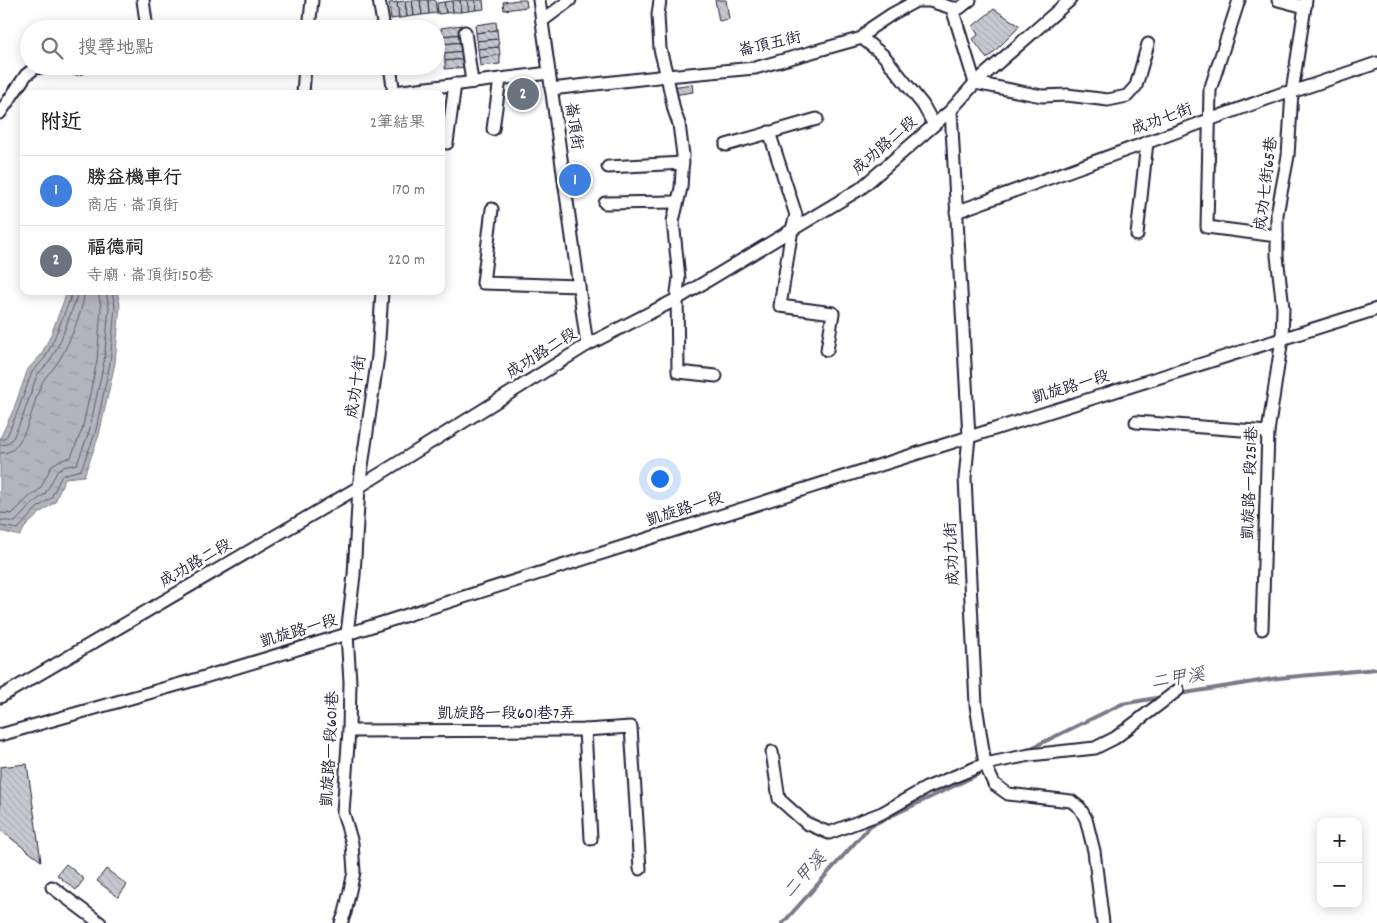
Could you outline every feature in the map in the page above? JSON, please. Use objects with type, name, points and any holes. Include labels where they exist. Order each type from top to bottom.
[{"type":"street","points":[[143,0],[145,20]]},
{"type":"street","points":[[310,20],[312,0]]},
{"type":"street","points":[[379,0],[382,20]]},
{"type":"street","name":"崙頂街","points":[[539,0],[587,345]]},
{"type":"street","points":[[542,21],[570,0]]},
{"type":"street","points":[[660,0],[658,15],[660,49],[679,124],[683,155],[681,188],[673,221],[679,278],[677,299],[678,372],[716,376]]},
{"type":"street","points":[[970,0],[960,8],[952,8],[975,83],[1042,96],[1067,95],[1108,100],[1127,96],[1136,86],[1148,44]]},
{"type":"street","name":"成功路二段","points":[[0,697],[359,488],[587,345],[677,299],[860,189],[951,110],[975,83],[1070,0]]},
{"type":"street","points":[[1239,0],[1210,90],[1207,227],[1277,236]]},
{"type":"street","points":[[1278,0],[1306,4],[1292,92]]},
{"type":"street","name":"崙頂五街","points":[[551,89],[755,68],[862,38],[871,28],[916,1],[930,1],[952,8]]},
{"type":"street","points":[[465,32],[472,82]]},
{"type":"street","points":[[862,38],[884,56],[924,105],[934,125]]},
{"type":"street","name":"成功七街","points":[[956,212],[1283,93],[1292,92],[1377,63]]},
{"type":"street","points":[[414,90],[549,73]]},
{"type":"street","points":[[0,113],[26,75]]},
{"type":"street","points":[[303,90],[304,75]]},
{"type":"street","points":[[391,75],[394,90]]},
{"type":"street","points":[[493,129],[500,79]]},
{"type":"street","points":[[447,143],[455,84]]},
{"type":"street","name":"成功七街65巷","points":[[1282,339],[1283,308],[1277,256],[1277,214],[1288,156],[1292,92]]},
{"type":"street","name":"成功九街","points":[[951,110],[969,437],[965,478],[976,705],[985,764],[994,784],[1008,794],[1071,801],[1080,808],[1086,819],[1094,851],[1103,923]]},
{"type":"street","points":[[726,145],[817,119]]},
{"type":"street","points":[[770,132],[796,215],[792,229],[780,306],[833,313],[827,350]]},
{"type":"street","points":[[1137,235],[1147,142]]},
{"type":"street","points":[[608,167],[682,163]]},
{"type":"street","points":[[605,203],[677,202]]},
{"type":"street","points":[[492,209],[483,283],[579,286]]},
{"type":"street","name":"成功十街","points":[[347,634],[354,576],[359,488],[378,356],[382,295]]},
{"type":"street","name":"凱旋路一段","points":[[0,734],[198,679],[347,634],[1377,309]]},
{"type":"street","name":"凱旋路一段251巷","points":[[1262,629],[1268,432],[1282,339]]},
{"type":"street","points":[[1136,422],[1268,432]]},
{"type":"street","name":"凱旋路一段601巷","points":[[341,923],[354,872],[352,843],[343,812],[349,731],[350,682],[347,634]]},
{"type":"street","points":[[772,752],[779,799],[806,823],[829,833],[882,813],[926,788],[985,764],[1030,755],[1095,748],[1115,738],[1178,690]]},
{"type":"street","points":[[585,730],[631,727],[640,869]]},
{"type":"street","name":"凱旋路一段601巷7弄","points":[[349,731],[585,730],[591,839]]},
{"type":"street","points":[[52,887],[100,923]]},
{"type":"water","points":[[66,295],[118,295],[120,305],[115,363],[99,435],[84,476],[65,478],[55,502],[25,527],[20,536],[0,531],[0,438],[13,411],[28,369],[41,355]]},
{"type":"building","points":[[412,0],[420,0],[422,15],[414,16]]},
{"type":"building","points":[[412,0],[414,16],[407,17],[405,1]]},
{"type":"building","points":[[420,0],[428,0],[429,14],[422,15]]},
{"type":"building","points":[[428,0],[435,0],[437,13],[429,14]]},
{"type":"building","points":[[460,0],[461,12],[453,12],[452,1]]},
{"type":"building","points":[[460,0],[467,0],[469,11],[461,12]]},
{"type":"building","points":[[467,0],[475,0],[476,10],[469,11]]},
{"type":"building","points":[[475,0],[483,0],[484,9],[476,10]]},
{"type":"building","points":[[526,0],[527,7],[504,10],[503,2]]},
{"type":"building","points":[[715,0],[726,0],[729,19],[719,21]]},
{"type":"building","points":[[405,1],[407,17],[399,18],[397,2]]},
{"type":"building","points":[[452,1],[453,12],[446,13],[444,2]]},
{"type":"building","points":[[397,2],[399,18],[391,19],[389,3]]},
{"type":"building","points":[[444,2],[446,13],[438,14],[437,3]]},
{"type":"building","points":[[994,9],[1020,26],[987,59],[973,39],[978,35],[973,26]]},
{"type":"building","points":[[496,22],[497,30],[476,33],[475,25]]},
{"type":"building","points":[[462,25],[462,34],[445,36],[445,27]]},
{"type":"building","points":[[497,30],[498,39],[477,41],[476,33]]},
{"type":"building","points":[[462,34],[463,42],[445,44],[445,36]]},
{"type":"building","points":[[498,39],[499,47],[478,49],[477,41]]},
{"type":"building","points":[[463,42],[464,51],[445,53],[445,44]]},
{"type":"building","points":[[499,47],[500,55],[479,58],[478,49]]},
{"type":"building","points":[[464,51],[465,59],[445,61],[445,53]]},
{"type":"building","points":[[500,55],[500,64],[480,66],[479,58]]},
{"type":"building","points":[[465,59],[466,67],[445,69],[445,61]]},
{"type":"building","points":[[692,84],[693,92],[673,95],[672,87]]},
{"type":"building","points":[[27,764],[41,861],[0,830],[0,767]]},
{"type":"building","points":[[66,864],[84,879],[76,890],[57,875]]},
{"type":"building","points":[[106,869],[127,885],[118,897],[97,881]]},
{"type":"waterway","name":"二甲溪","points":[[1179,694],[1278,678],[1377,669]]},
{"type":"waterway","name":"二甲溪","points":[[1023,752],[1122,704],[1162,697]]},
{"type":"waterway","name":"二甲溪","points":[[782,923],[870,826],[979,774]]},
{"type":"place","name":"福德祠","points":[[523,94]]},
{"type":"place","name":"勝益機車行","points":[[575,180]]}]
